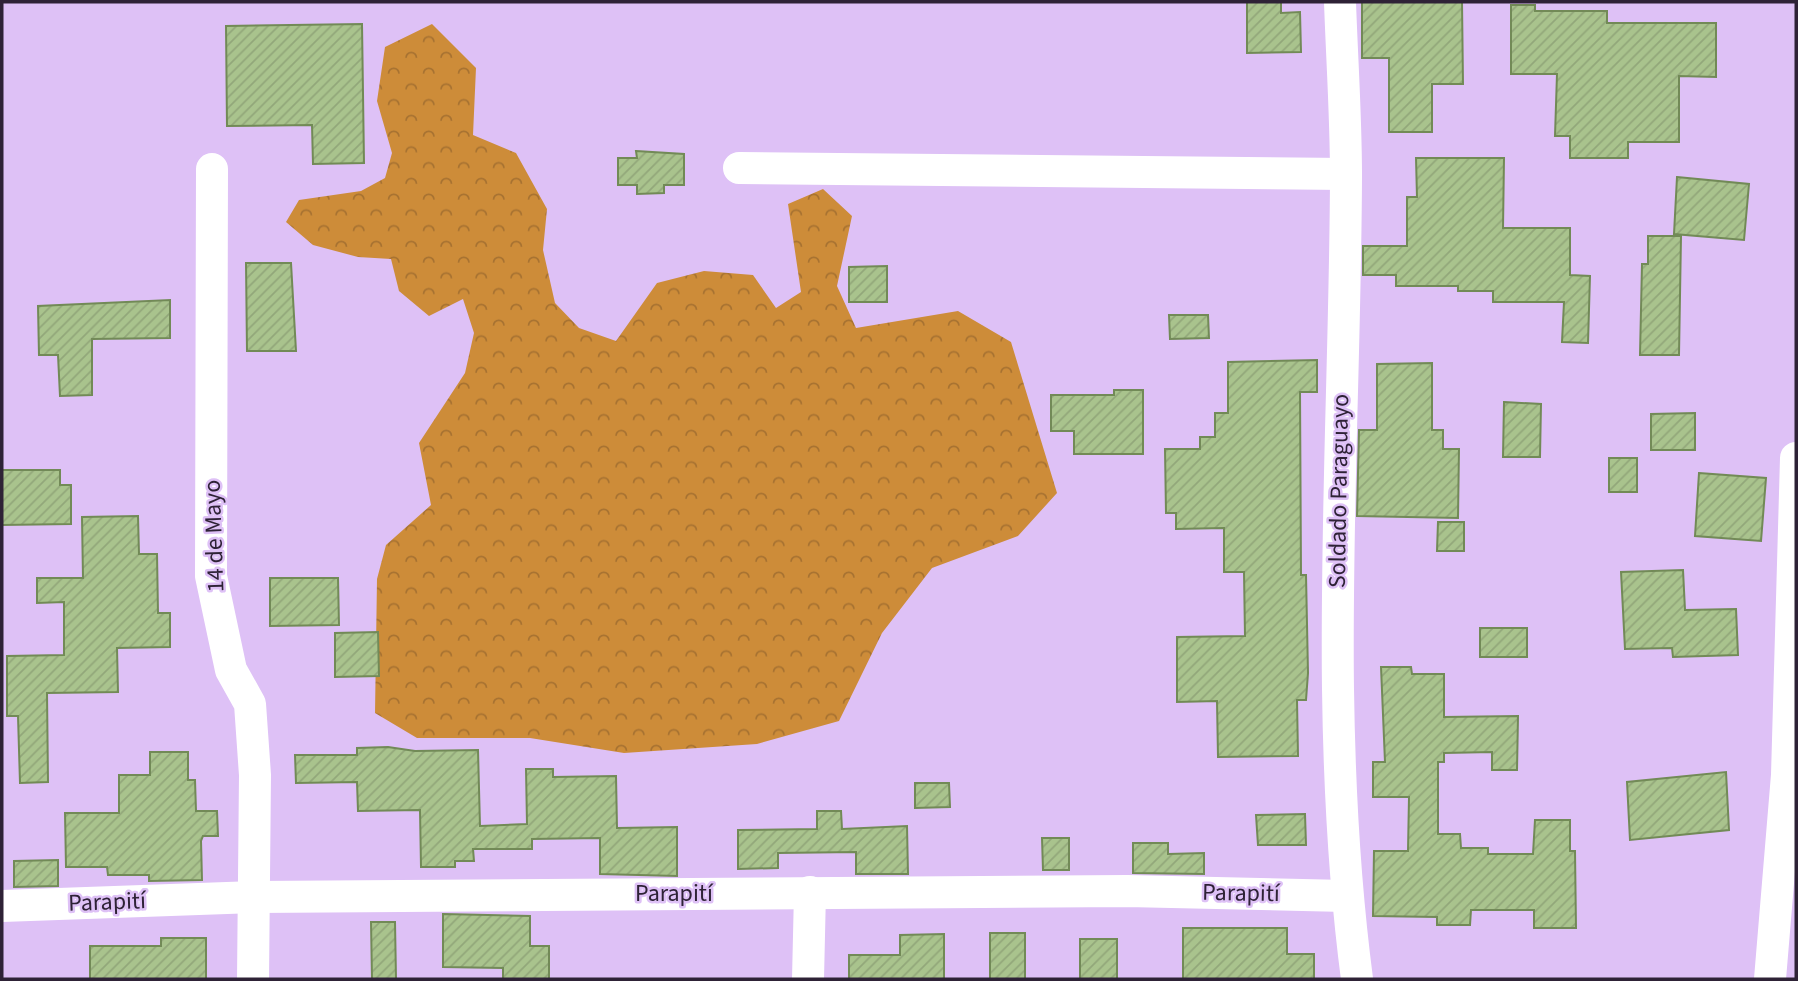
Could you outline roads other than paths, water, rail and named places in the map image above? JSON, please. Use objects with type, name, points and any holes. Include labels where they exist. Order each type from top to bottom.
[{"type":"street","name":"Soldado Paraguayo","points":[[1340,2],[1346,174],[1336,686],[1346,896],[1357,979]]},
{"type":"street","points":[[738,168],[1346,174]]},
{"type":"street","name":"14 de Mayo","points":[[212,169],[211,576],[231,670],[250,704],[255,775],[253,979]]},
{"type":"street","points":[[1770,979],[1787,775],[1796,458]]},
{"type":"street","name":"Parapití","points":[[2,906],[255,897],[810,892],[1126,891],[1346,896]]},
{"type":"street","points":[[808,979],[810,892]]}]
